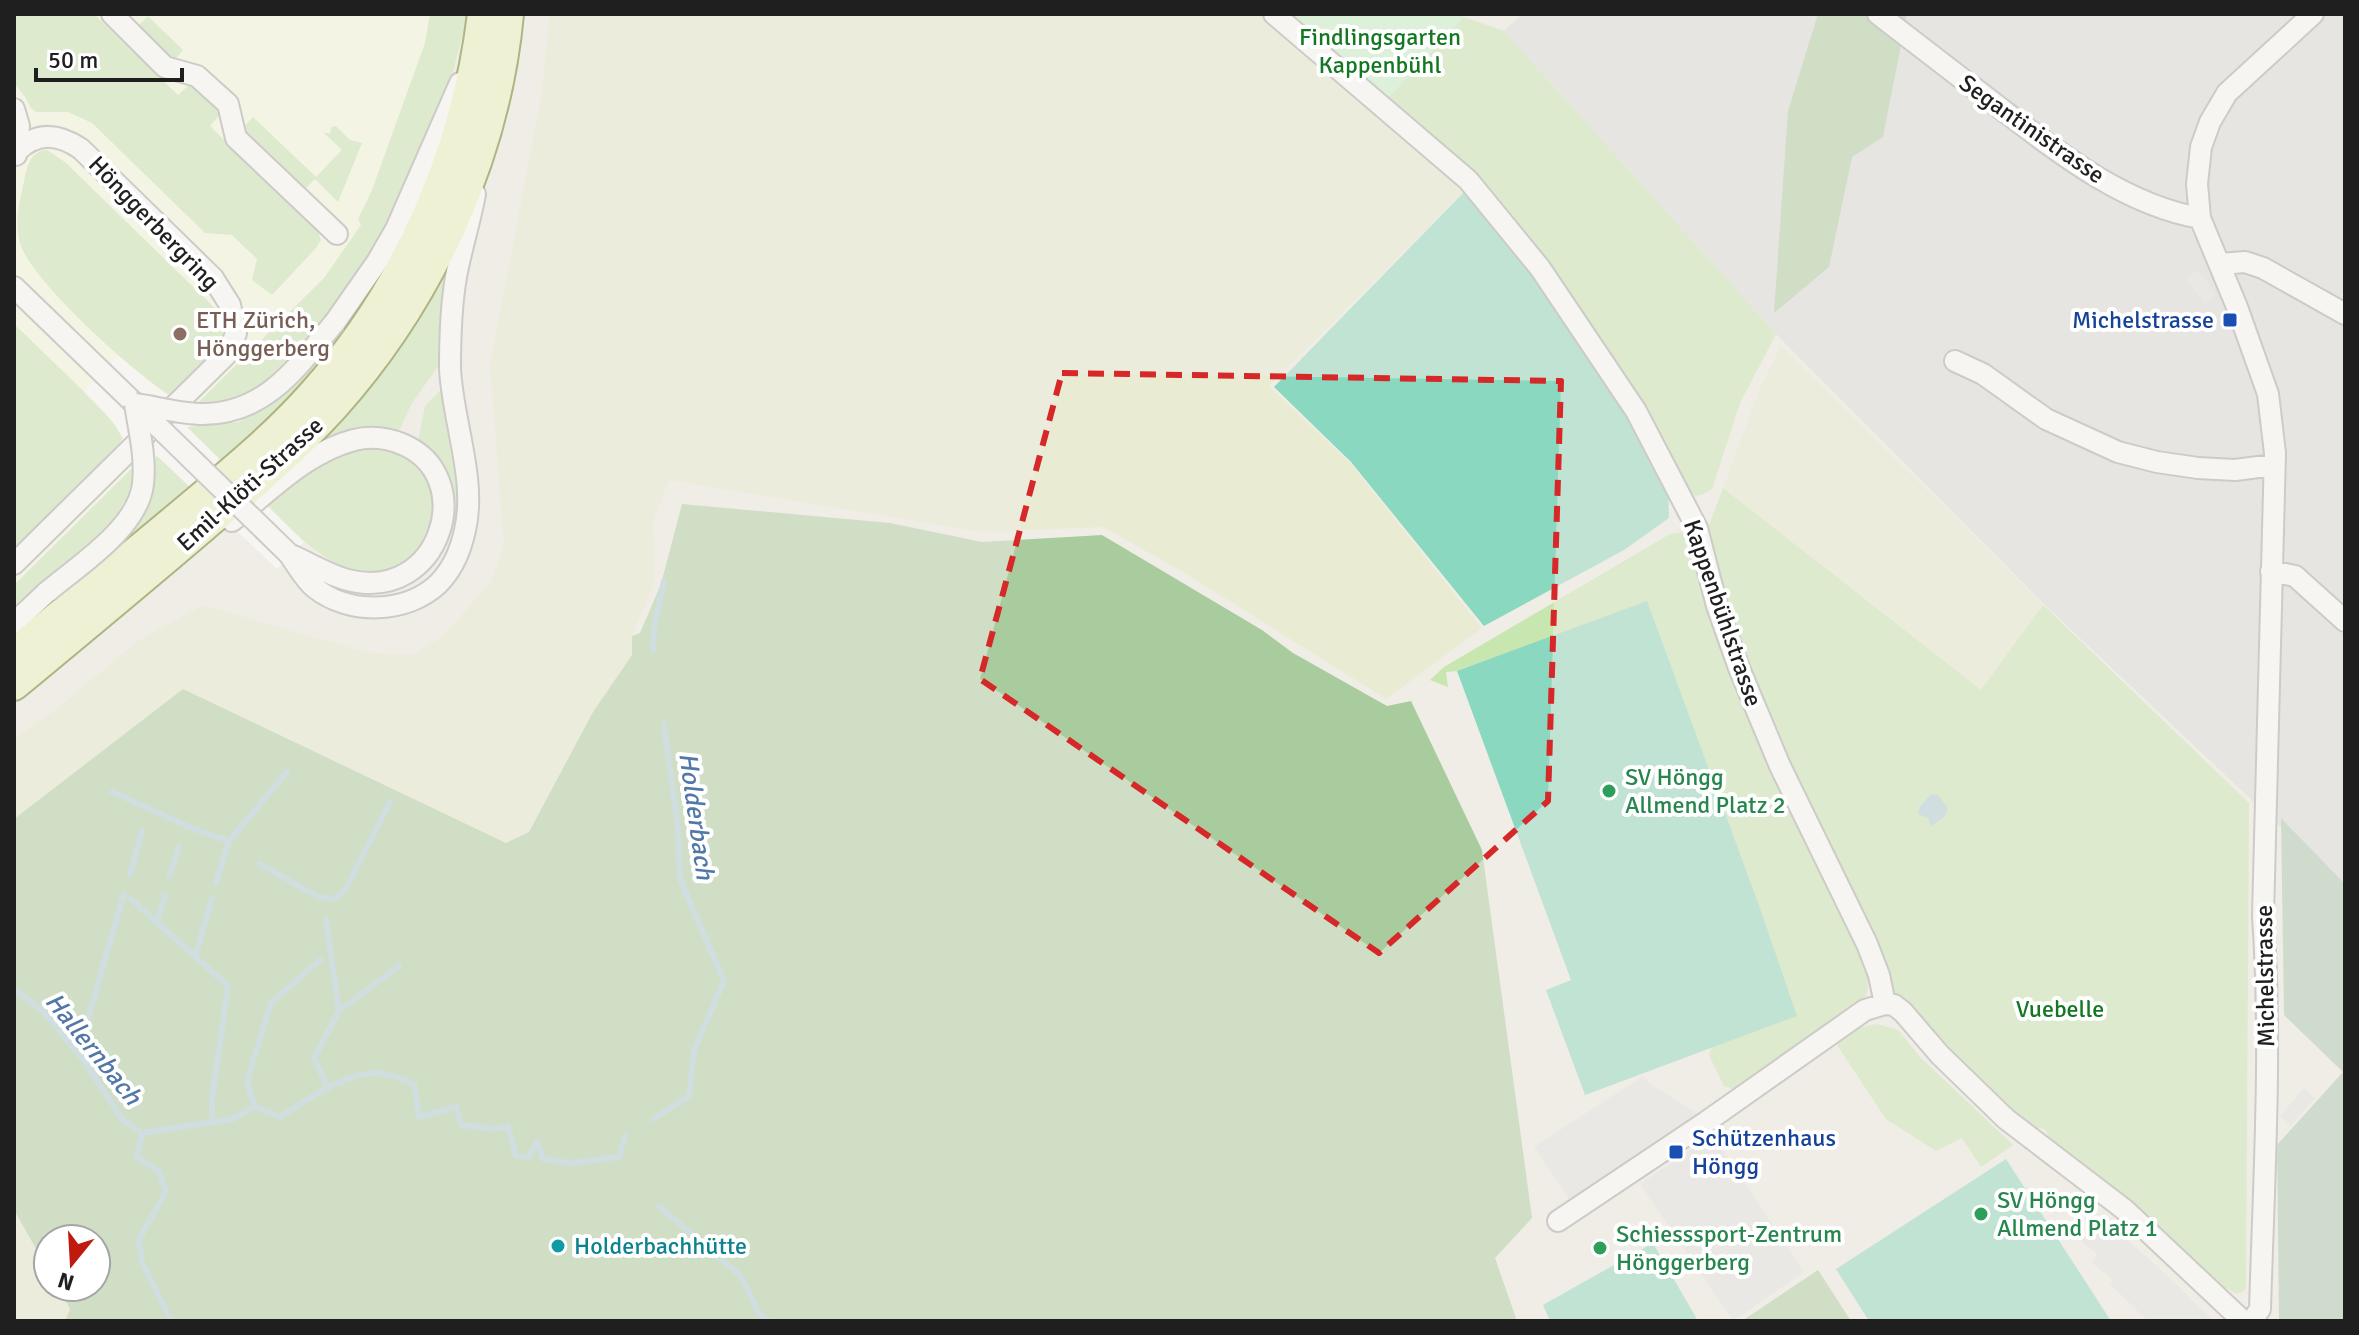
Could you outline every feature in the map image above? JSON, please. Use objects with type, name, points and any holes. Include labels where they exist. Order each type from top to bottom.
[{"type":"street","points":[[112,14],[165,67],[197,76],[228,104],[236,138],[337,234]]},
{"type":"street","name":"Emil-Klöti-Strasse","points":[[14,686],[284,459],[334,406],[383,346],[427,275],[456,214],[483,145],[496,92],[509,14]]},
{"type":"street","name":"Kappenbühlstrasse","points":[[1274,14],[1468,180],[1540,268],[1636,411],[1697,528],[1717,606],[1739,668],[1780,766],[1867,944],[1879,975],[1885,1004]]},
{"type":"street","name":"Michelstrasse","points":[[2252,1321],[2260,1309],[2267,1082],[2267,973],[2263,916],[2274,465],[2268,394],[2200,218],[2197,184],[2201,147],[2210,122],[2227,93],[2313,14]]},
{"type":"street","name":"Segantinistrasse","points":[[1882,18],[2049,145],[2108,184],[2172,213],[2200,218]]},
{"type":"street","points":[[135,404],[200,414],[233,412],[262,397],[291,375],[357,292],[396,229],[481,24]]},
{"type":"street","name":"Emil-Klöti-Strasse","points":[[14,653],[270,437],[311,394],[365,327],[408,257],[450,157],[471,83],[481,24]]},
{"type":"street","points":[[14,109],[19,126],[16,157]]},
{"type":"street","name":"Hönggerbergring","points":[[14,564],[229,352],[236,333],[230,305],[213,278],[81,149],[68,140],[50,135],[25,143],[16,157]]},
{"type":"street","points":[[14,287],[289,554],[313,587],[336,600],[379,608],[419,596],[438,584],[451,567],[466,528],[468,497],[450,371],[451,335],[456,280],[483,145]]},
{"type":"street","points":[[2220,264],[2245,262],[2263,268],[2345,314]]},
{"type":"street","points":[[1955,361],[1983,374],[2046,419],[2118,452],[2198,468],[2235,470],[2274,465]]},
{"type":"street","points":[[14,623],[129,519],[143,485],[135,404]]},
{"type":"street","points":[[157,567],[208,540],[320,452],[357,439],[387,438],[407,446],[424,458],[437,477],[443,498],[442,521],[435,545],[421,565],[398,580],[375,583],[348,580],[289,554]]},
{"type":"street","points":[[2271,571],[2295,576],[2345,621]]},
{"type":"street","points":[[1558,1221],[1865,1010],[1885,1004],[1894,1005],[2006,1119],[2125,1210],[2243,1321]]},
{"type":"highlighted area","points":[[1062,373],[1561,381],[1548,801],[1379,953],[980,679]]},
{"type":"shaded area","name":"ETH Zürich, Hönggerberg","points":[[14,14],[468,14],[412,225],[14,640]]},
{"type":"shaded area","points":[[550,14],[1265,14],[1468,188],[1269,386],[1350,463],[1482,628],[1386,699],[1183,572],[1103,527],[981,532],[669,480],[653,522],[655,581],[632,636],[632,655],[593,712],[529,832],[506,843],[183,690],[14,819],[14,738],[57,709],[136,642],[203,605],[364,652],[411,655],[442,637],[491,582],[504,546],[490,365],[541,98]]},
{"type":"shaded area","points":[[1522,14],[2345,14],[2345,888],[2047,607],[1776,334],[1504,31]]},
{"type":"shaded area","points":[[2198,270],[2215,294],[2205,305],[2187,280]]},
{"type":"shaded area","points":[[1781,346],[2043,605],[1981,691],[1723,488],[1761,386]]},
{"type":"shaded area","points":[[2281,818],[2345,884],[2345,1321],[2279,1321],[2277,1145],[2343,1072],[2284,1015]]},
{"type":"shaded area","points":[[1643,1076],[1650,1084],[1701,1116],[1571,1202],[1534,1147]]},
{"type":"shaded area","points":[[2304,1088],[2315,1098],[2291,1126],[2280,1116]]},
{"type":"shaded area","points":[[1713,1135],[1804,1272],[1733,1321],[1640,1184]]},
{"type":"shaded area","points":[[14,1210],[32,1242],[32,1303],[67,1303],[70,1309],[65,1321],[14,1321]]},
{"type":"shaded area","points":[[2101,1218],[2214,1321],[2148,1321],[2110,1284],[2113,1280],[2091,1262],[2097,1254],[2081,1241]]},
{"type":"green space","points":[[14,14],[94,14],[178,95],[190,84],[221,113],[210,126],[318,232],[321,240],[316,248],[272,295],[252,280],[257,259],[232,235],[205,233],[92,123],[68,112],[36,112],[31,108],[14,83]]},
{"type":"green space","points":[[430,14],[468,14],[448,91],[406,222],[378,290],[329,356],[264,428],[14,640],[14,585],[324,278],[361,225],[358,219],[372,190],[425,43]]},
{"type":"green space","name":"Findlingsgarten Kappenbühl","points":[[1282,14],[1460,14],[1464,17],[1384,102]]},
{"type":"green space","points":[[1818,14],[1907,14],[1883,137],[1852,157],[1829,267],[1774,313],[1788,111]]},
{"type":"green space","points":[[148,16],[183,50],[172,63],[136,28]]},
{"type":"green space","points":[[1464,17],[1504,31],[1776,334],[1740,403],[1712,489],[1705,493],[1695,496],[1684,494],[1561,289],[1384,102]]},
{"type":"green space","points":[[253,117],[316,177],[342,150],[324,133],[330,133],[331,127],[336,126],[350,140],[362,143],[338,202],[315,179],[303,191],[241,130]]},
{"type":"green space","points":[[47,150],[65,162],[219,312],[223,325],[217,348],[201,369],[171,396],[86,326],[28,260],[18,235],[19,204],[30,161],[37,153]]},
{"type":"green space","points":[[1468,188],[1548,290],[1624,403],[1668,483],[1669,518],[1624,550],[1484,626],[1351,462],[1274,387]]},
{"type":"green space","points":[[454,248],[445,286],[439,365],[412,403],[399,431],[368,427],[317,440],[383,366],[422,315]]},
{"type":"green space","points":[[14,324],[98,405],[124,436],[116,449],[14,551]]},
{"type":"green space","points":[[442,389],[459,495],[456,524],[453,524],[452,498],[446,478],[418,442],[425,406]]},
{"type":"green space","points":[[368,447],[393,450],[418,464],[431,485],[435,508],[430,532],[417,552],[397,567],[372,572],[330,560],[300,538],[265,503],[313,468],[339,455]]},
{"type":"green space","name":"Vuebelle","points":[[1723,488],[1981,690],[2043,605],[2249,803],[2246,1287],[2243,1292],[2236,1294],[2227,1288],[2223,1292],[2050,1143],[2046,1130],[2034,1130],[2015,1114],[1960,1063],[1892,989],[1759,711],[1705,536]]},
{"type":"green space","points":[[682,504],[890,523],[982,542],[1102,535],[1262,630],[1293,653],[1387,706],[1411,701],[1482,850],[1532,1218],[1495,1258],[1517,1321],[65,1321],[70,1309],[67,1303],[112,1303],[112,1223],[32,1223],[32,1242],[14,1210],[14,819],[183,689],[506,843],[529,832],[593,712],[632,655],[632,636],[640,633],[661,584]]},
{"type":"green space","points":[[1684,532],[1692,541],[1863,950],[1870,976],[1866,996],[1733,1089],[1724,1086],[1709,1055],[1713,1045],[1647,602],[1457,671],[1446,672],[1448,687],[1430,680],[1444,667],[1670,534]]},
{"type":"green space","name":"SV Höngg Allmend Platz 2","points":[[1647,601],[1797,1016],[1585,1095],[1546,990],[1571,980],[1457,671]]},
{"type":"green space","points":[[1877,1024],[1898,1030],[1921,1058],[2013,1145],[1981,1167],[1962,1138],[1936,1151],[1886,1119],[1837,1045],[1858,1028]]},
{"type":"green space","name":"SV Höngg Allmend Platz 1","points":[[2006,1159],[2111,1321],[1869,1321],[1836,1269]]},
{"type":"green space","points":[[1653,1243],[1698,1321],[1550,1321],[1543,1305]]},
{"type":"green space","points":[[1818,1270],[1851,1321],[1742,1321]]},
{"type":"water","points":[[1931,794],[1938,795],[1948,808],[1944,817],[1931,826],[1928,818],[1918,814],[1919,808]]},
{"type":"pier","points":[[118,356],[162,392],[203,405],[218,405],[298,380],[267,407],[238,422],[187,427],[304,542],[277,569],[157,456],[154,459],[155,480],[150,501],[138,519],[41,587],[109,526],[128,497],[134,473],[129,449],[112,420],[84,392]]},
{"type":"waterway","name":"Holderbach","points":[[653,650],[654,627],[664,581]]},
{"type":"waterway","name":"Holderbach","points":[[653,1119],[689,1096],[694,1050],[724,981],[680,879],[678,829],[664,724]]},
{"type":"waterway","points":[[216,883],[229,841],[287,772]]},
{"type":"waterway","points":[[112,792],[194,829],[229,841]]},
{"type":"waterway","points":[[260,864],[318,897],[334,899],[345,890],[390,802]]},
{"type":"waterway","points":[[130,875],[142,831]]},
{"type":"waterway","points":[[169,876],[179,847]]},
{"type":"waterway","points":[[75,1050],[84,1032],[124,894]]},
{"type":"waterway","points":[[157,922],[165,896]]},
{"type":"waterway","points":[[130,898],[228,986],[212,1099],[212,1122]]},
{"type":"waterway","points":[[195,957],[212,899]]},
{"type":"waterway","points":[[326,920],[339,1011],[314,1058],[328,1088]]},
{"type":"waterway","points":[[255,1107],[247,1082],[271,1003],[320,960]]},
{"type":"waterway","points":[[339,1011],[399,966]]},
{"type":"waterway","name":"Hallernbach","points":[[14,989],[42,1010],[82,1058],[123,1120],[142,1133]]},
{"type":"waterway","name":"Holderbach","points":[[171,1321],[142,1262],[139,1240],[166,1191],[159,1171],[137,1157],[142,1133],[233,1119],[255,1107],[280,1117],[332,1086],[354,1077],[378,1073],[414,1084],[419,1117],[456,1107],[461,1125],[494,1129],[508,1126],[516,1156],[529,1157],[537,1142],[543,1159],[571,1163],[619,1157],[625,1136]]},
{"type":"waterway","points":[[659,1206],[741,1276],[759,1314],[768,1321]]},
{"type":"place","name":"Michelstrasse","points":[[2230,320]]},
{"type":"place","name":"ETH Zürich, Hönggerberg","points":[[180,334]]},
{"type":"place","name":"SV Höngg Allmend Platz 2","points":[[1609,791]]},
{"type":"place","name":"Schützenhaus Höngg","points":[[1676,1152]]},
{"type":"place","name":"SV Höngg Allmend Platz 1","points":[[1981,1214]]},
{"type":"place","name":"Holderbachhütte","points":[[558,1246]]},
{"type":"place","name":"Schiesssport-Zentrum Hönggerberg","points":[[1600,1248]]}]
